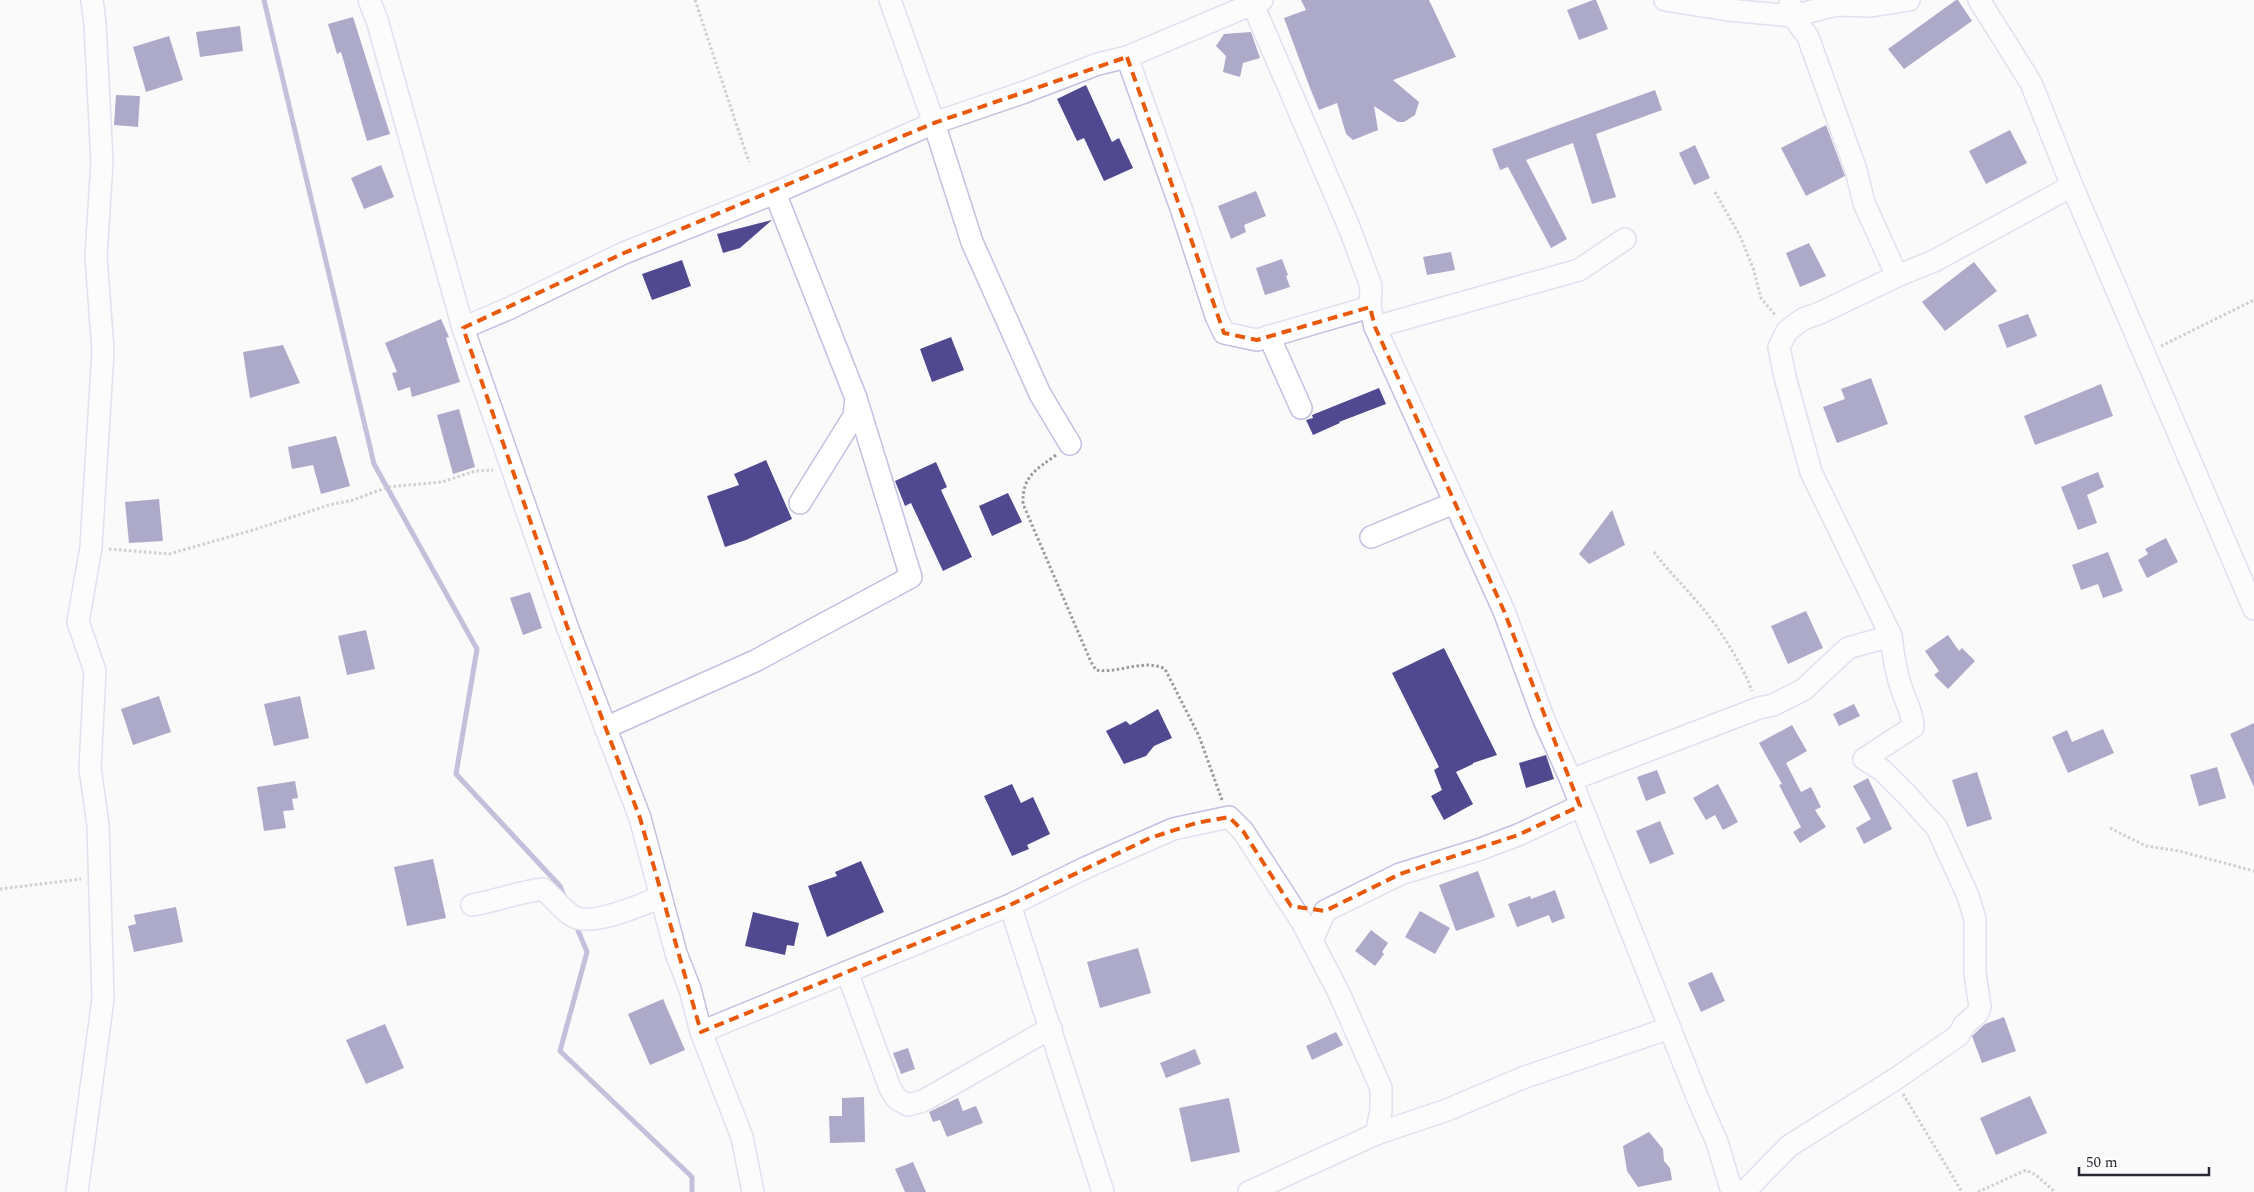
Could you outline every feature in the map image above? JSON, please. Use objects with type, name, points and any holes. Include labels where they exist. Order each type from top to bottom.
[{"type":"street","points":[[77,1192],[103,999],[98,825],[90,768],[95,671],[78,622],[91,547],[103,351],[96,256],[102,162],[92,0]]},
{"type":"street","points":[[370,0],[464,328],[568,629],[640,818],[701,1032],[742,1137],[753,1192]]},
{"type":"street","points":[[890,0],[934,123],[972,242],[1040,394],[1070,444]]},
{"type":"street","points":[[1665,0],[1710,8],[1871,6],[1908,0]]},
{"type":"street","points":[[1980,0],[2031,82],[2072,186],[2254,609]]},
{"type":"street","points":[[464,328],[624,253],[775,193],[934,123],[1022,93],[1098,64],[1127,57],[1256,1],[1349,227],[1371,286],[1370,307],[1375,327],[1504,611],[1544,720],[1571,780],[1698,1099],[1718,1142],[1732,1192]]},
{"type":"street","points":[[1792,8],[1808,37],[1856,170],[1864,203],[1897,276]]},
{"type":"street","points":[[1127,57],[1182,211],[1216,316],[1224,333],[1257,340],[1370,307]]},
{"type":"street","points":[[1744,1192],[1789,1146],[1894,1080],[1959,1035],[1964,1025],[1977,1014],[1980,1007],[1974,964],[1975,919],[1961,880],[1936,828],[1882,770],[1864,759],[1912,727],[1913,718],[1901,689],[1893,656],[1891,636],[1811,472],[1785,378],[1779,347],[1787,331],[1803,319],[1820,313],[1897,276],[1934,262],[2072,186]]},
{"type":"street","points":[[605,728],[755,661],[911,577],[856,398],[775,193]]},
{"type":"street","points":[[1375,327],[1579,270],[1625,239]]},
{"type":"street","points":[[1270,336],[1301,408]]},
{"type":"street","points":[[800,503],[854,416],[856,398]]},
{"type":"street","points":[[1371,537],[1454,503]]},
{"type":"street","points":[[1571,780],[1759,708],[1773,705],[1804,690],[1848,648],[1891,636]]},
{"type":"street","points":[[1291,906],[1324,911],[1400,874],[1486,848],[1580,806]]},
{"type":"street","points":[[701,1032],[1010,905],[1085,868],[1173,829],[1228,817],[1243,831],[1291,906],[1338,991],[1381,1088],[1381,1111],[1376,1134]]},
{"type":"street","points":[[472,905],[492,902],[519,892],[543,889],[555,898],[573,917],[590,920],[616,914],[661,897]]},
{"type":"street","points":[[1010,905],[1101,1180],[1103,1192]]},
{"type":"street","points":[[1312,941],[1324,911]]},
{"type":"street","points":[[848,972],[890,1088],[896,1099],[908,1105],[923,1101],[1051,1028]]},
{"type":"street","points":[[1249,1192],[1376,1134],[1447,1110],[1525,1076],[1670,1028]]},
{"type":"path","points":[[695,0],[749,162]]},
{"type":"path","points":[[1715,192],[1740,236],[1753,268],[1762,298],[1787,331]]},
{"type":"path","points":[[2145,355],[2254,300]]},
{"type":"path","points":[[1070,444],[1026,480],[1023,491],[1023,504],[1087,654],[1096,670],[1104,671],[1155,664],[1165,669],[1199,736],[1228,817]]},
{"type":"path","points":[[91,547],[169,554],[253,530],[328,505],[353,500],[388,487],[442,482],[475,471],[514,469]]},
{"type":"path","points":[[1654,552],[1701,606],[1744,672],[1759,708]]},
{"type":"path","points":[[2110,828],[2146,846],[2179,851],[2254,871]]},
{"type":"path","points":[[0,889],[98,877]]},
{"type":"path","points":[[1894,1080],[1962,1192]]},
{"type":"path","points":[[1978,1192],[2026,1170],[2036,1175],[2055,1192]]},
{"type":"highlighted area","points":[[1127,57],[1224,333],[1257,340],[1370,307],[1375,327],[1504,611],[1580,806],[1518,835],[1400,874],[1325,911],[1291,906],[1243,831],[1229,817],[1196,823],[1150,838],[1010,905],[701,1032],[640,818],[568,629],[463,328],[624,253],[934,123]]},
{"type":"building","points":[[1301,0],[1429,0],[1456,57],[1393,80],[1419,102],[1415,115],[1404,122],[1398,122],[1374,106],[1378,130],[1353,140],[1346,134],[1337,103],[1319,110],[1284,18],[1306,10]]},
{"type":"building","points":[[1596,0],[1608,29],[1579,40],[1567,10]]},
{"type":"building","points":[[1958,0],[1972,21],[1904,69],[1888,49]]},
{"type":"building","points":[[353,17],[390,134],[367,141],[341,52],[337,54],[328,24]]},
{"type":"building","points":[[240,26],[243,51],[200,57],[196,32]]},
{"type":"building","points":[[1251,32],[1260,58],[1243,63],[1240,77],[1223,72],[1226,56],[1216,46],[1224,34]]},
{"type":"building","points":[[169,36],[183,80],[146,92],[133,47]]},
{"type":"building","points":[[1086,85],[1112,142],[1119,138],[1133,168],[1104,181],[1084,138],[1077,141],[1057,99]]},
{"type":"building","points":[[1655,90],[1662,110],[1596,134],[1616,197],[1592,204],[1573,143],[1526,160],[1567,239],[1551,248],[1508,167],[1500,170],[1492,149]]},
{"type":"building","points":[[116,95],[140,96],[138,127],[114,125]]},
{"type":"building","points":[[1826,125],[1845,176],[1806,196],[1781,148]]},
{"type":"building","points":[[2010,130],[2027,163],[1986,184],[1969,151]]},
{"type":"building","points":[[1695,145],[1710,178],[1694,185],[1679,153]]},
{"type":"building","points":[[381,165],[394,197],[364,209],[351,178]]},
{"type":"building","points":[[1256,191],[1266,216],[1244,225],[1246,232],[1231,239],[1218,206]]},
{"type":"building","points":[[772,220],[740,248],[723,253],[717,234]]},
{"type":"building","points":[[1809,243],[1826,276],[1800,287],[1786,253]]},
{"type":"building","points":[[1451,252],[1455,270],[1427,275],[1423,257]]},
{"type":"building","points":[[1282,259],[1290,287],[1265,295],[1256,268]]},
{"type":"building","points":[[682,260],[691,286],[652,300],[642,274]]},
{"type":"building","points":[[1974,262],[1997,291],[1945,331],[1922,302]]},
{"type":"building","points":[[2028,314],[2037,336],[2007,348],[1998,325]]},
{"type":"building","points":[[441,319],[449,337],[446,338],[460,382],[412,397],[410,387],[398,391],[392,373],[397,372],[385,343]]},
{"type":"building","points":[[951,337],[964,370],[932,382],[920,349]]},
{"type":"building","points":[[283,345],[300,383],[250,398],[243,352]]},
{"type":"building","points":[[1871,378],[1888,424],[1837,443],[1823,407],[1845,399],[1841,389]]},
{"type":"building","points":[[2101,384],[2113,416],[2035,445],[2024,416]]},
{"type":"building","points":[[1379,388],[1386,404],[1339,422],[1313,435],[1306,420],[1313,418],[1312,415]]},
{"type":"building","points":[[459,409],[475,467],[453,474],[437,415]]},
{"type":"building","points":[[336,436],[350,486],[321,494],[313,465],[292,469],[288,447]]},
{"type":"building","points":[[766,460],[792,519],[746,540],[725,547],[707,496],[739,485],[734,474]]},
{"type":"building","points":[[936,462],[947,487],[941,490],[972,557],[943,571],[911,503],[905,506],[895,481]]},
{"type":"building","points":[[2098,472],[2104,487],[2087,495],[2097,523],[2078,530],[2061,487]]},
{"type":"building","points":[[1008,493],[1022,522],[992,536],[979,506]]},
{"type":"building","points":[[159,499],[163,541],[129,543],[125,502]]},
{"type":"building","points":[[1612,510],[1625,545],[1589,564],[1579,554]]},
{"type":"building","points":[[2166,538],[2178,562],[2147,578],[2138,560],[2148,554],[2145,549]]},
{"type":"building","points":[[2108,552],[2123,591],[2103,598],[2098,584],[2081,590],[2072,565]]},
{"type":"building","points":[[530,592],[542,628],[523,635],[510,598]]},
{"type":"building","points":[[1806,611],[1823,648],[1788,664],[1771,626]]},
{"type":"building","points":[[366,630],[375,669],[347,675],[338,636]]},
{"type":"building","points":[[1948,635],[1959,651],[1962,648],[1975,661],[1948,689],[1934,675],[1939,671],[1925,651]]},
{"type":"building","points":[[1444,648],[1497,755],[1473,763],[1456,772],[1473,804],[1444,820],[1431,796],[1442,790],[1434,770],[1439,767],[1392,673]]},
{"type":"building","points":[[159,696],[171,732],[133,745],[121,709]]},
{"type":"building","points":[[300,696],[309,738],[274,746],[264,704]]},
{"type":"building","points":[[1854,704],[1860,716],[1839,726],[1833,714]]},
{"type":"building","points":[[1158,709],[1172,738],[1154,746],[1146,756],[1124,764],[1106,731],[1126,721],[1130,725]]},
{"type":"building","points":[[2254,723],[2254,787],[2230,734]]},
{"type":"building","points":[[1792,725],[1807,751],[1786,763],[1801,792],[1811,787],[1821,807],[1815,810],[1826,827],[1800,843],[1793,832],[1801,827],[1779,785],[1782,784],[1759,743]]},
{"type":"building","points":[[2103,729],[2114,753],[2068,773],[2052,737],[2067,730],[2072,742]]},
{"type":"building","points":[[1546,755],[1554,779],[1526,788],[1519,763]]},
{"type":"building","points":[[2217,767],[2226,798],[2199,806],[2190,775]]},
{"type":"building","points":[[1657,770],[1666,793],[1646,801],[1637,777]]},
{"type":"building","points":[[1977,772],[1992,819],[1967,827],[1952,780]]},
{"type":"building","points":[[1868,778],[1892,829],[1864,844],[1856,828],[1871,819],[1853,786]]},
{"type":"building","points":[[295,781],[298,798],[292,799],[294,810],[283,811],[286,828],[264,831],[257,787]]},
{"type":"building","points":[[1012,784],[1021,803],[1033,797],[1050,834],[1027,845],[1029,849],[1012,856],[984,796]]},
{"type":"building","points":[[1718,784],[1738,822],[1723,830],[1715,815],[1706,820],[1693,798]]},
{"type":"building","points":[[1660,821],[1674,854],[1650,864],[1636,831]]},
{"type":"building","points":[[433,859],[446,918],[407,926],[394,867]]},
{"type":"building","points":[[861,861],[884,912],[827,937],[808,886],[837,876],[835,872]]},
{"type":"building","points":[[1478,871],[1495,917],[1456,931],[1439,885]]},
{"type":"building","points":[[1555,890],[1565,918],[1552,923],[1549,915],[1517,927],[1508,904],[1530,896],[1531,899]]},
{"type":"building","points":[[176,907],[183,942],[134,952],[128,926],[136,924],[134,915]]},
{"type":"building","points":[[1420,911],[1450,928],[1435,954],[1405,937]]},
{"type":"building","points":[[753,912],[799,923],[794,946],[787,945],[785,955],[745,946]]},
{"type":"building","points":[[1371,930],[1388,943],[1382,952],[1384,954],[1375,966],[1355,951]]},
{"type":"building","points":[[1138,948],[1151,993],[1100,1008],[1087,962]]},
{"type":"building","points":[[1712,972],[1725,1001],[1701,1012],[1688,983]]},
{"type":"building","points":[[663,999],[685,1050],[650,1065],[628,1014]]},
{"type":"building","points":[[2004,1017],[2016,1051],[1982,1063],[1972,1036],[1985,1024]]},
{"type":"building","points":[[385,1024],[404,1068],[366,1084],[346,1040]]},
{"type":"building","points":[[1336,1032],[1343,1045],[1312,1060],[1306,1046]]},
{"type":"building","points":[[908,1048],[915,1069],[901,1074],[893,1053]]},
{"type":"building","points":[[1195,1049],[1201,1064],[1166,1078],[1160,1063]]},
{"type":"building","points":[[2030,1096],[2047,1133],[1996,1155],[1980,1118]]},
{"type":"building","points":[[864,1097],[865,1142],[830,1143],[829,1116],[842,1116],[842,1098]]},
{"type":"building","points":[[958,1098],[963,1111],[976,1106],[983,1123],[947,1137],[940,1120],[933,1122],[929,1112]]},
{"type":"building","points":[[1229,1098],[1240,1152],[1191,1162],[1179,1108]]},
{"type":"building","points":[[1649,1132],[1663,1149],[1664,1161],[1670,1168],[1672,1180],[1638,1187],[1627,1171],[1623,1146]]},
{"type":"building","points":[[913,1162],[926,1192],[905,1192],[895,1169]]},
{"type":"waterway","points":[[264,0],[374,464],[477,649],[456,774],[560,886],[565,899]]},
{"type":"waterway","points":[[575,923],[587,952],[560,1051],[692,1177],[692,1192]]}]
